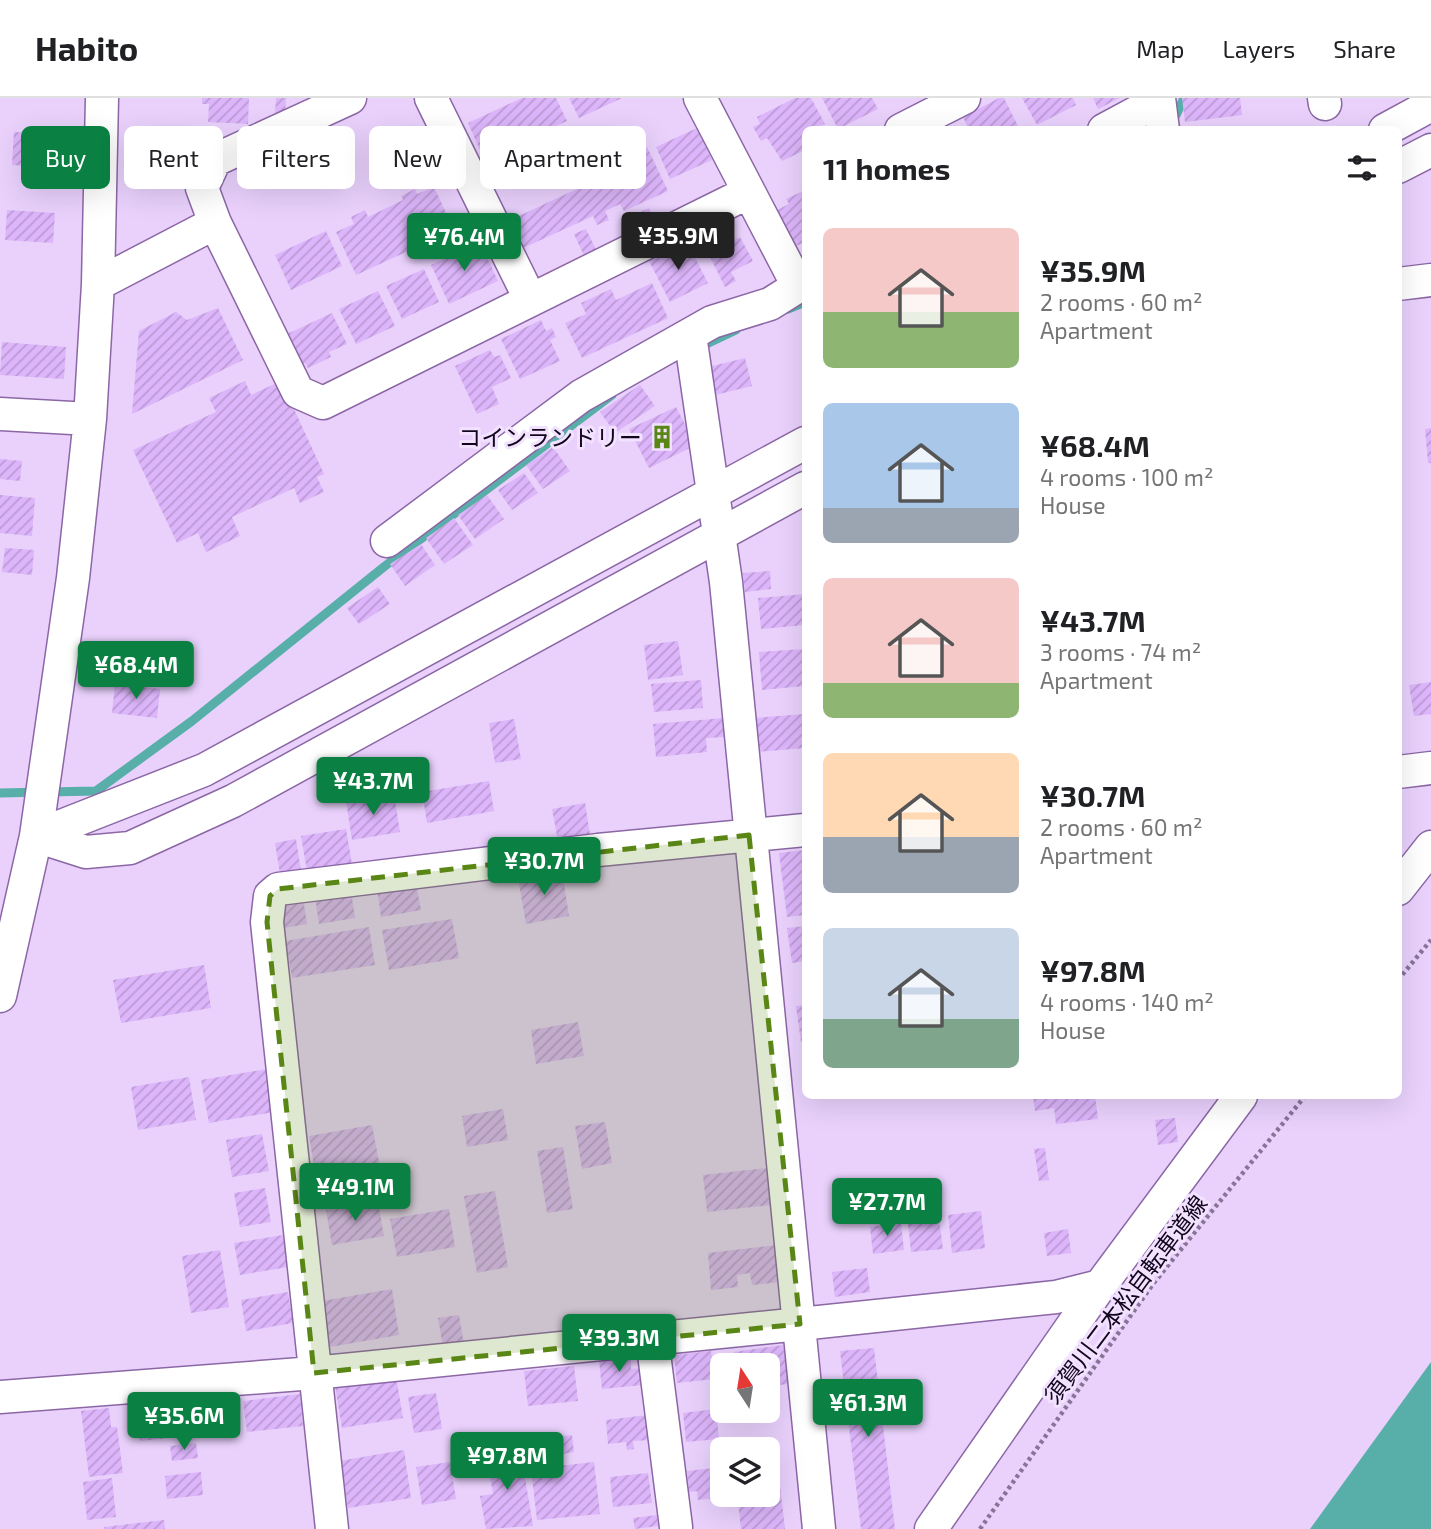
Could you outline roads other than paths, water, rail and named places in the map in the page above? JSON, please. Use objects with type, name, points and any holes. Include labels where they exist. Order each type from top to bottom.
[{"type":"street","points":[[0,996],[8,920],[36,836],[72,578],[90,419],[98,284],[102,98]]},
{"type":"street","points":[[350,98],[215,160],[202,188],[215,223],[298,392],[323,403],[749,192]]},
{"type":"street","points":[[431,98],[530,299]]},
{"type":"street","points":[[387,541],[581,396],[712,322],[770,304],[802,284],[749,192],[700,98]]},
{"type":"street","points":[[909,126],[964,98]]},
{"type":"street","points":[[1392,126],[1431,105]]},
{"type":"street","points":[[1115,126],[1160,109]]},
{"type":"street","points":[[1402,165],[1431,150]]},
{"type":"street","points":[[98,284],[215,223]]},
{"type":"street","points":[[1402,284],[1431,281]]},
{"type":"street","points":[[690,335],[719,535],[800,1324],[818,1529]]},
{"type":"street","points":[[0,414],[90,419]]},
{"type":"street","points":[[36,836],[204,770],[802,445]]},
{"type":"street","points":[[36,836],[86,852],[130,848],[292,769],[802,490]]},
{"type":"street","points":[[1402,772],[1431,768]]},
{"type":"street","points":[[332,1529],[267,922],[270,896],[278,890],[802,830]]},
{"type":"street","points":[[1402,885],[1431,847]]},
{"type":"street","points":[[930,1529],[1100,1286],[1239,1099]]},
{"type":"street","points":[[0,1397],[314,1373],[800,1324],[1056,1297],[1100,1286]]},
{"type":"street","points":[[652,1338],[676,1527]]},
{"type":"waterway","points":[[1169,119],[1176,115],[1184,98]]},
{"type":"waterway","points":[[788,309],[802,303]]},
{"type":"waterway","points":[[698,348],[736,330]]},
{"type":"waterway","points":[[0,793],[96,791],[192,721],[385,566],[612,395]]},
{"type":"place","name":"コインランドリー","points":[[662,437]]}]
